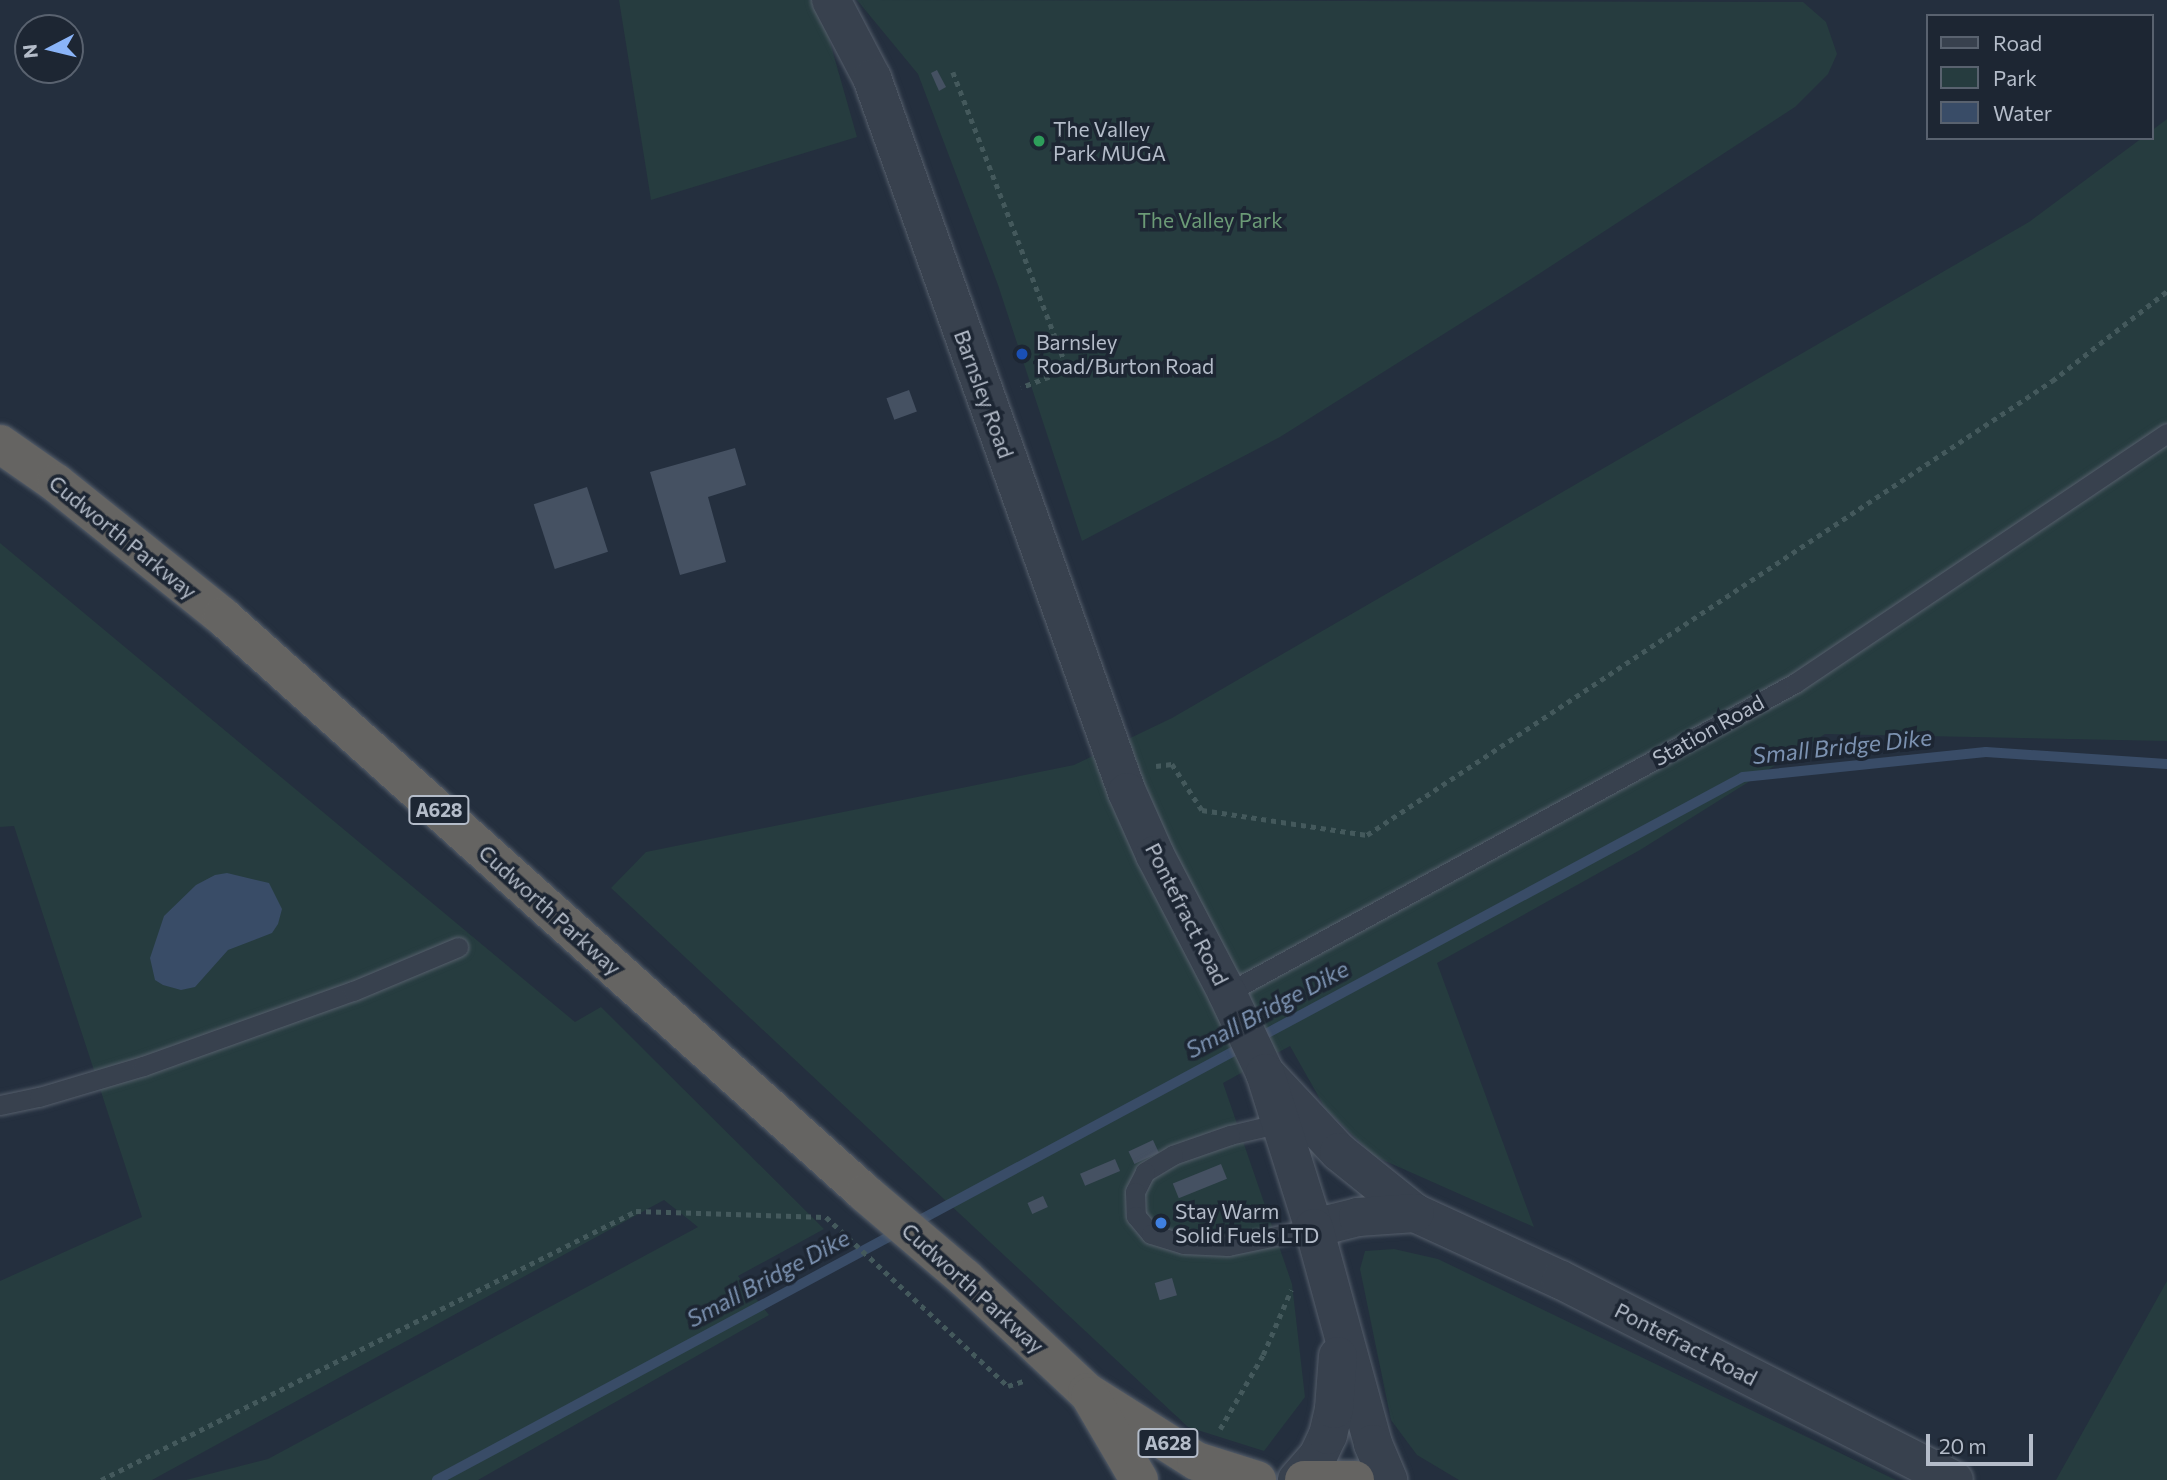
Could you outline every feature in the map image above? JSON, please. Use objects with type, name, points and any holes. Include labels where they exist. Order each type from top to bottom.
[{"type":"highway","name":"Cudworth Parkway","points":[[0,444],[56,483],[222,616],[865,1193],[965,1278],[1076,1381],[1196,1461],[1257,1480]]},
{"type":"highway","name":"Cudworth Parkway","points":[[1076,1381],[1139,1480]]},
{"type":"highway","points":[[1304,1480],[1355,1480]]},
{"type":"street","name":"Barnsley Road","points":[[831,0],[872,78],[1123,781]]},
{"type":"street","name":"Pontefract Road","points":[[1123,781],[1155,855],[1265,1073],[1314,1228],[1373,1444],[1388,1480]]},
{"type":"street","name":"Pontefract Road","points":[[1265,1073],[1339,1152],[1415,1213],[1561,1280],[1954,1480]]},
{"type":"street","name":"Pontefract Road","points":[[1314,1228],[1358,1217],[1415,1213]]},
{"type":"street","name":"Pontefract Road","points":[[1297,1480],[1318,1456],[1328,1434],[1334,1409],[1341,1329]]},
{"type":"lane","name":"Station Road","points":[[1233,1005],[1795,683],[2167,433]]},
{"type":"lane","points":[[0,1105],[39,1097],[143,1066],[353,991],[458,947]]},
{"type":"lane","points":[[1280,1123],[1218,1139],[1173,1155],[1145,1172],[1135,1192],[1136,1216],[1151,1234],[1184,1244],[1228,1246],[1314,1228]]},
{"type":"path","points":[[953,72],[1068,370],[987,401]]},
{"type":"path","points":[[1123,781],[1172,764],[1202,810],[1367,835],[2052,381],[2167,290]]},
{"type":"path","points":[[100,1480],[636,1211],[826,1217],[1008,1385],[1076,1381]]},
{"type":"path","points":[[1216,1435],[1263,1355],[1291,1289]]},
{"type":"green space","points":[[619,0],[818,0],[857,137],[651,200]]},
{"type":"green space","name":"The Valley Park","points":[[857,0],[1803,2],[1826,22],[1837,54],[1828,74],[1795,107],[1528,281],[1280,437],[1082,541],[998,285],[918,74]]},
{"type":"green space","points":[[2167,119],[2167,741],[1825,734],[1640,850],[1437,963],[1534,1227],[1374,1156],[1325,1108],[1290,1046],[1223,1083],[1292,1284],[1305,1397],[1264,1451],[1188,1427],[611,888],[646,852],[1074,765],[1172,718],[2029,222],[2139,140],[2153,140],[2153,130]]},
{"type":"green space","points":[[0,543],[575,1022],[601,1007],[824,1229],[738,1276],[769,1315],[478,1480],[186,1480],[268,1459],[698,1227],[664,1200],[152,1480],[0,1480],[0,1281],[142,1217],[14,826],[0,827]]},
{"type":"green space","points":[[1394,1249],[1438,1259],[1896,1480],[1459,1480],[1417,1455],[1391,1420],[1360,1269],[1365,1251]]},
{"type":"green space","points":[[2167,1281],[2167,1480],[2056,1480]]},
{"type":"water","points":[[227,873],[269,883],[282,909],[278,924],[272,933],[228,950],[195,987],[181,990],[163,985],[155,980],[150,958],[164,916],[196,885],[215,875]]},
{"type":"building","points":[[937,70],[946,87],[939,91],[931,73]]},
{"type":"building","points":[[909,390],[917,412],[894,420],[886,398]]},
{"type":"building","points":[[735,448],[746,485],[708,497],[726,562],[680,575],[650,472]]},
{"type":"building","points":[[587,487],[608,552],[555,569],[534,504]]},
{"type":"building","points":[[1153,1140],[1159,1153],[1134,1164],[1129,1151]]},
{"type":"building","points":[[1115,1159],[1120,1171],[1085,1186],[1080,1174]]},
{"type":"building","points":[[1221,1164],[1227,1179],[1179,1198],[1173,1183]]},
{"type":"building","points":[[1043,1196],[1048,1207],[1032,1214],[1027,1203]]},
{"type":"building","points":[[1172,1278],[1177,1295],[1160,1300],[1155,1283]]},
{"type":"waterway","name":"Small Bridge Dike","points":[[437,1480],[1743,777],[1986,752],[2167,764]]},
{"type":"place","name":"The Valley Park MUGA","points":[[1039,141]]},
{"type":"place","name":"Barnsley Road/Burton Road","points":[[1022,354]]},
{"type":"place","name":"Stay Warm Solid Fuels LTD","points":[[1161,1223]]}]
